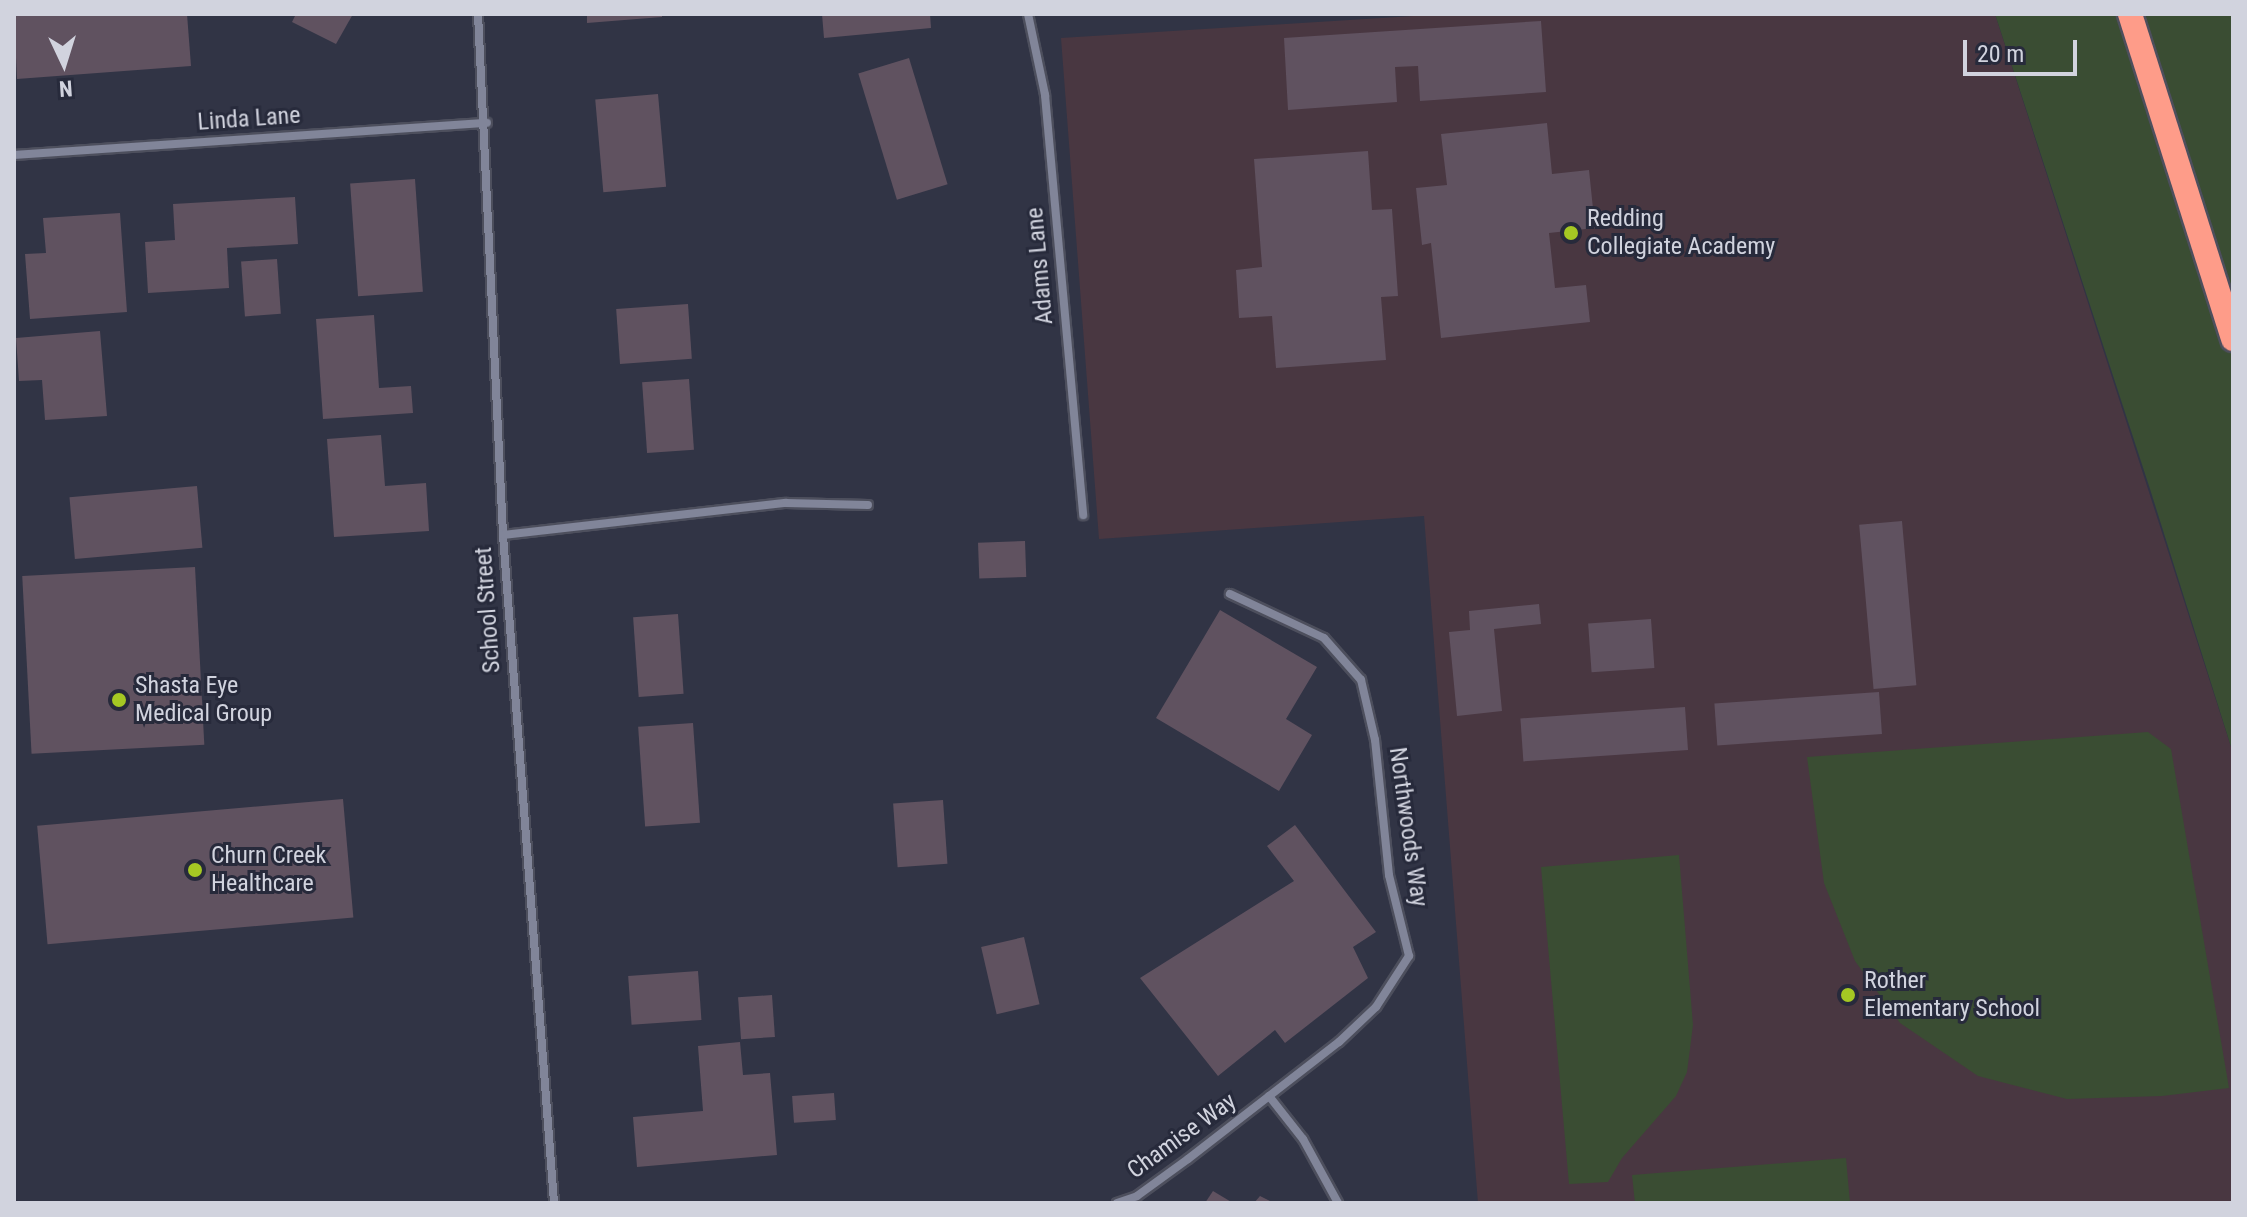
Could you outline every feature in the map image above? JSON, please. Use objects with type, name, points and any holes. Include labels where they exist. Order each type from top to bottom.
[{"type":"highway","points":[[2130,14],[2233,339]]},
{"type":"street","name":"School Street","points":[[478,14],[487,123],[503,535],[554,1203]]},
{"type":"street","name":"Adams Lane","points":[[1028,14],[1045,95],[1083,515]]},
{"type":"street","name":"Linda Lane","points":[[14,155],[487,123]]},
{"type":"street","points":[[503,535],[786,503],[868,505]]},
{"type":"street","name":"Northwoods Way","points":[[1230,594],[1324,638],[1361,680],[1375,740],[1389,875],[1409,956],[1376,1007],[1269,1096]]},
{"type":"street","points":[[1269,1096],[1303,1139],[1338,1203]]},
{"type":"street","name":"Chamise Way","points":[[1117,1203],[1150,1187],[1269,1096]]},
{"type":"shaded area","name":"Redding Collegiate Academy","points":[[1445,14],[1995,14],[2233,753],[2233,1203],[1478,1203],[1424,516],[1099,539],[1061,38]]},
{"type":"green space","points":[[1995,14],[2233,14],[2233,753],[2150,489]]},
{"type":"green space","points":[[2148,732],[2171,749],[2229,1088],[2162,1096],[2067,1099],[1978,1076],[1900,1023],[1855,961],[1824,883],[1807,757]]},
{"type":"green space","points":[[1679,855],[1693,1025],[1687,1072],[1676,1096],[1622,1158],[1608,1182],[1569,1184],[1541,867]]},
{"type":"green space","points":[[1846,1158],[1850,1203],[1635,1203],[1632,1175]]},
{"type":"building","points":[[14,14],[187,14],[191,66],[17,79]]},
{"type":"building","points":[[296,14],[353,14],[336,44],[292,22]]},
{"type":"building","points":[[587,14],[662,14],[662,17],[587,23]]},
{"type":"building","points":[[822,14],[930,14],[931,28],[824,38]]},
{"type":"building","points":[[1541,21],[1546,92],[1420,101],[1418,66],[1395,67],[1397,102],[1288,110],[1284,38]]},
{"type":"building","points":[[909,58],[948,184],[897,200],[858,73]]},
{"type":"building","points":[[658,94],[666,187],[603,192],[595,99]]},
{"type":"building","points":[[1547,123],[1552,174],[1589,170],[1595,228],[1549,233],[1555,288],[1586,285],[1590,322],[1441,338],[1431,243],[1422,245],[1416,188],[1447,185],[1441,134]]},
{"type":"building","points":[[1368,151],[1372,210],[1392,209],[1398,296],[1381,297],[1386,360],[1276,368],[1272,316],[1239,318],[1236,270],[1262,267],[1254,159]]},
{"type":"building","points":[[415,179],[423,292],[358,296],[350,184]]},
{"type":"building","points":[[295,197],[298,244],[227,248],[229,288],[148,293],[145,242],[175,240],[173,204]]},
{"type":"building","points":[[120,213],[127,312],[30,319],[25,254],[46,253],[43,218]]},
{"type":"building","points":[[277,259],[281,314],[245,316],[241,262]]},
{"type":"building","points":[[688,304],[692,359],[620,364],[616,309]]},
{"type":"building","points":[[374,315],[379,388],[411,386],[413,413],[323,419],[316,319]]},
{"type":"building","points":[[100,331],[107,416],[45,420],[42,380],[19,381],[16,338]]},
{"type":"building","points":[[689,379],[694,450],[647,453],[642,382]]},
{"type":"building","points":[[381,435],[385,486],[426,483],[429,531],[334,537],[327,439]]},
{"type":"building","points":[[197,486],[202,548],[75,559],[69,497]]},
{"type":"building","points":[[1902,521],[1916,685],[1874,689],[1859,525]]},
{"type":"building","points":[[1025,541],[1026,577],[979,579],[978,543]]},
{"type":"building","name":"Shasta Eye Medical Group","points":[[195,567],[204,745],[32,754],[22,576]]},
{"type":"building","points":[[1539,604],[1541,624],[1494,629],[1502,711],[1457,716],[1449,632],[1470,630],[1469,611]]},
{"type":"building","points":[[1220,610],[1317,667],[1286,719],[1312,735],[1279,791],[1156,718]]},
{"type":"building","points":[[678,614],[684,694],[639,697],[633,617]]},
{"type":"building","points":[[1651,619],[1654,668],[1592,672],[1588,623]]},
{"type":"building","points":[[1879,692],[1882,734],[1717,745],[1714,704]]},
{"type":"building","points":[[1685,707],[1688,750],[1523,761],[1520,719]]},
{"type":"building","points":[[693,723],[700,823],[645,827],[638,727]]},
{"type":"building","name":"Churn Creek Healthcare","points":[[343,799],[353,918],[48,944],[37,826]]},
{"type":"building","points":[[943,800],[947,864],[898,867],[893,803]]},
{"type":"building","points":[[1295,825],[1376,932],[1353,947],[1368,978],[1285,1043],[1275,1030],[1218,1076],[1140,978],[1294,881],[1267,846]]},
{"type":"building","points":[[1024,937],[1040,1004],[997,1014],[981,947]]},
{"type":"building","points":[[698,971],[701,1020],[632,1025],[628,976]]},
{"type":"building","points":[[772,995],[775,1037],[741,1039],[738,997]]},
{"type":"building","points":[[740,1042],[743,1075],[770,1073],[777,1155],[637,1167],[633,1117],[703,1111],[698,1046]]},
{"type":"building","points":[[834,1093],[836,1120],[794,1123],[792,1096]]},
{"type":"building","points":[[1213,1191],[1233,1203],[1205,1203]]},
{"type":"building","points":[[1260,1196],[1274,1203],[1254,1203]]},
{"type":"place","name":"Redding Collegiate Academy","points":[[1571,233]]},
{"type":"place","name":"Shasta Eye Medical Group","points":[[119,700]]},
{"type":"place","name":"Churn Creek Healthcare","points":[[195,870]]},
{"type":"place","name":"Rother Elementary School","points":[[1848,995]]}]
